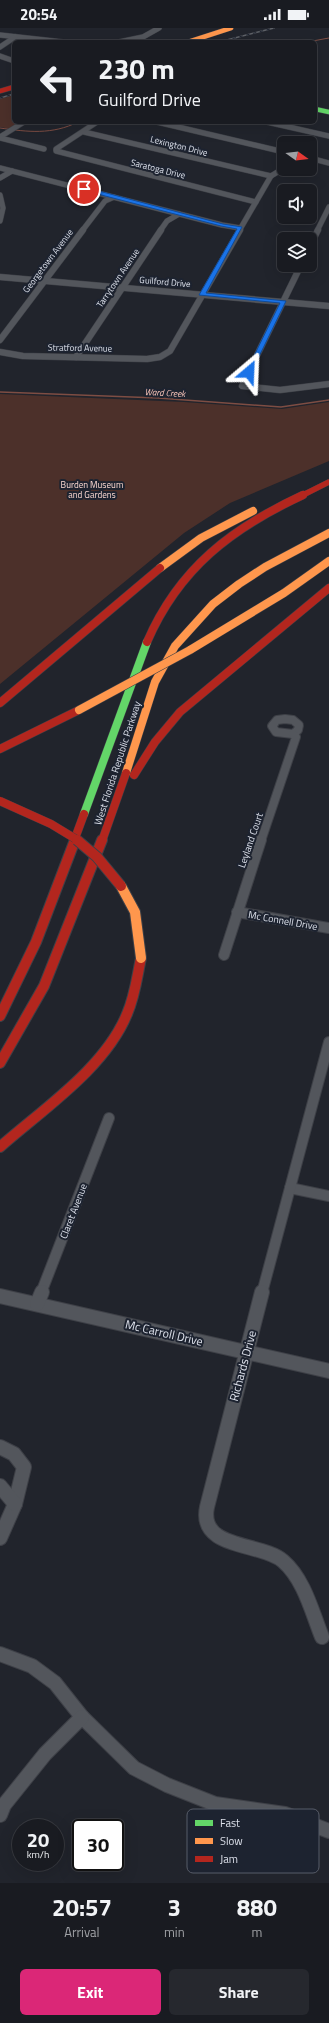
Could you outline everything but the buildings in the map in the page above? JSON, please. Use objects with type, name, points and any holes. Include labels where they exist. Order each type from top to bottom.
[{"type":"main road","points":[[194,40],[230,28]]},
{"type":"main road","points":[[0,91],[12,88]]},
{"type":"main road","points":[[317,105],[329,108]]},
{"type":"main road","points":[[317,109],[329,112]]},
{"type":"main road","points":[[0,703],[21,688],[156,570],[196,541],[237,517],[329,481]]},
{"type":"main road","points":[[0,1016],[19,982],[40,933],[154,623],[179,586],[206,557],[245,525],[329,481]]},
{"type":"main road","name":"West Florida Republic Parkway","points":[[0,1063],[44,986],[113,814],[155,682],[175,646],[213,604],[239,584],[329,533]]},
{"type":"main road","points":[[0,749],[79,710],[190,650],[327,564]]},
{"type":"main road","points":[[113,814],[143,757],[164,730],[209,687],[329,588]]},
{"type":"main road","points":[[0,801],[30,812],[70,834],[100,858],[121,885],[135,912],[141,958],[135,988],[126,1016],[111,1042],[88,1068],[0,1147]]},
{"type":"street","points":[[129,40],[143,37],[159,28]]},
{"type":"street","points":[[0,35],[44,40]]},
{"type":"street","points":[[0,46],[15,37]]},
{"type":"street","points":[[0,43],[5,43]]},
{"type":"street","points":[[0,56],[12,60]]},
{"type":"street","points":[[1,136],[22,124]]},
{"type":"street","points":[[84,132],[94,124]]},
{"type":"street","points":[[165,124],[277,150]]},
{"type":"street","points":[[275,124],[329,136]]},
{"type":"street","name":"Saratoga Drive","points":[[84,132],[56,149],[56,151],[256,202]]},
{"type":"street","name":"Lexington Drive","points":[[84,132],[271,176]]},
{"type":"street","points":[[1,136],[44,149]]},
{"type":"street","points":[[317,160],[329,163]]},
{"type":"street","points":[[0,168],[114,196],[179,214],[240,228]]},
{"type":"street","points":[[0,178],[12,171]]},
{"type":"street","points":[[202,295],[271,176],[277,172]]},
{"type":"street","points":[[0,195],[3,208],[0,221]]},
{"type":"street","name":"Georgetown Avenue","points":[[0,340],[105,201],[114,196]]},
{"type":"street","points":[[317,232],[329,207]]},
{"type":"street","name":"Tarrytown Avenue","points":[[76,357],[167,221],[179,214]]},
{"type":"street","points":[[298,272],[242,386],[280,390],[329,384]]},
{"type":"street","name":"Guilford Drive","points":[[0,277],[329,306]]},
{"type":"street","name":"Stratford Avenue","points":[[0,352],[23,356],[160,357],[170,351],[202,295]]},
{"type":"street","name":"Leyland Court","points":[[224,955],[296,737],[293,734]]},
{"type":"street","name":"Mc Connell Drive","points":[[237,912],[329,928]]},
{"type":"street","name":"Richards Drive","points":[[322,1637],[295,1575],[282,1561],[268,1552],[225,1541],[214,1533],[206,1522],[207,1507],[246,1352],[328,1048]]},
{"type":"street","name":"Claret Avenue","points":[[37,1304],[108,1118]]},
{"type":"street","points":[[290,1188],[329,1196]]},
{"type":"street","name":"Mc Carroll Drive","points":[[0,1296],[329,1370]]},
{"type":"street","points":[[0,1447],[10,1450],[17,1455],[24,1467],[15,1504],[0,1538]]},
{"type":"street","points":[[0,1486],[15,1504]]},
{"type":"street","points":[[0,1654],[32,1666],[55,1682],[82,1717],[134,1768],[167,1785],[215,1804],[250,1809]]},
{"type":"street","points":[[0,1815],[4,1805],[45,1754],[82,1717]]},
{"type":"street","points":[[319,1827],[329,1831]]},
{"type":"green space","points":[[12,96],[12,124],[19,124],[11,129],[0,127],[0,99]]},
{"type":"green space","name":"Burden Museum and Gardens","points":[[0,394],[184,402],[282,409],[329,402],[329,461],[230,503],[184,533],[0,684]]},
{"type":"waterway","points":[[317,40],[329,38]]},
{"type":"waterway","points":[[0,128],[20,131],[49,131],[73,124]]},
{"type":"waterway","name":"Ward Creek","points":[[0,392],[158,398],[281,407],[329,400]]},
{"type":"railway","points":[[227,40],[274,28]]},
{"type":"railway","points":[[0,98],[12,95]]},
{"type":"traffic: fast","points":[[317,109],[329,112]]},
{"type":"traffic: fast","points":[[84,814],[147,642]]},
{"type":"traffic: slow","points":[[194,40],[231,28]]},
{"type":"traffic: slow","points":[[160,568],[201,538],[253,511]]},
{"type":"traffic: slow","points":[[126,773],[155,682],[175,646],[213,604],[239,584],[265,567],[329,533]]},
{"type":"traffic: slow","points":[[190,650],[284,593],[329,561]]},
{"type":"traffic: slow","points":[[79,710],[190,650]]},
{"type":"traffic: slow","points":[[121,886],[135,912],[141,958]]},
{"type":"traffic: jam","points":[[0,91],[12,88]]},
{"type":"traffic: jam","points":[[147,642],[154,625],[175,592],[187,577],[215,548],[255,519],[329,482]]},
{"type":"traffic: jam","points":[[0,703],[160,568]]},
{"type":"traffic: jam","points":[[134,775],[155,742],[180,712],[329,588]]},
{"type":"traffic: jam","points":[[0,749],[79,710]]},
{"type":"traffic: jam","points":[[0,1063],[44,986],[113,814],[126,773]]},
{"type":"traffic: jam","points":[[0,801],[35,816],[68,834],[97,857],[110,870],[121,886]]},
{"type":"traffic: jam","points":[[0,1016],[36,942],[84,814]]},
{"type":"traffic: jam","points":[[0,1147],[70,1087],[103,1053],[127,1015],[141,958]]},
{"type":"route","points":[[84,189],[222,225],[240,228],[202,295],[283,301],[249,372]]}]
